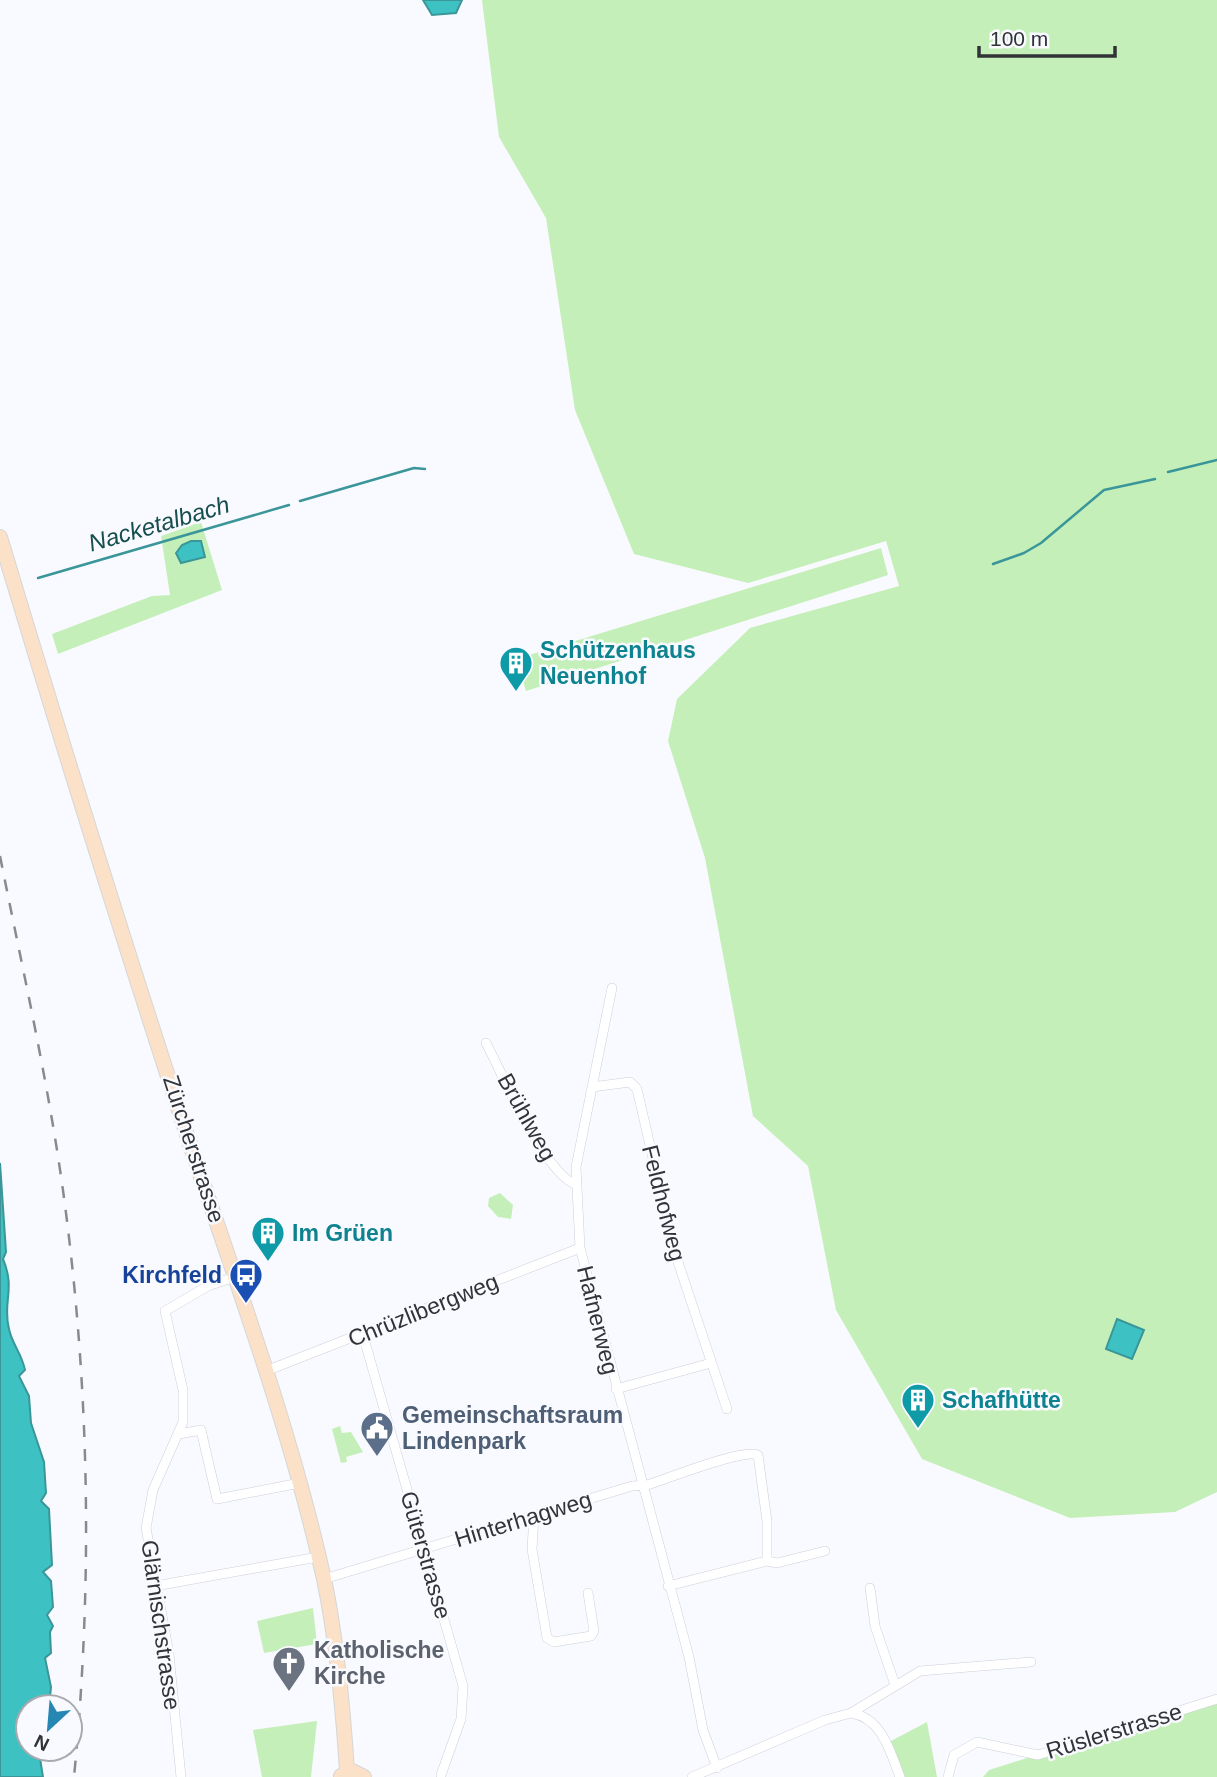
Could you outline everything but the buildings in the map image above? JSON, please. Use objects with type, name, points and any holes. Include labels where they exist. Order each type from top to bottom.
[{"type":"main road","name":"Zürcherstrasse","points":[[0,537],[187,1134],[237,1276],[300,1483],[324,1579],[332,1625],[343,1774]]},
{"type":"main road","points":[[343,1774],[357,1772],[364,1777]]},
{"type":"street","name":"Hafnerweg","points":[[612,988],[575,1184],[580,1248],[689,1657],[703,1730],[717,1768]]},
{"type":"street","name":"Brühlweg","points":[[486,1043],[549,1161],[566,1181],[575,1184]]},
{"type":"street","name":"Feldhofweg","points":[[592,1087],[630,1082],[637,1089],[674,1250],[727,1409]]},
{"type":"street","name":"Chrüzlibergweg","points":[[267,1371],[580,1248]]},
{"type":"street","name":"Glärnischstrasse","points":[[181,1777],[169,1654],[148,1552],[148,1509],[158,1477],[179,1434],[184,1403],[181,1377],[165,1311],[237,1276]]},
{"type":"street","name":"Güterstrasse","points":[[363,1335],[463,1686],[461,1719],[442,1776]]},
{"type":"street","points":[[616,1389],[711,1363]]},
{"type":"street","points":[[179,1434],[201,1430],[217,1499],[300,1483]]},
{"type":"street","name":"Hinterhagweg","points":[[324,1579],[753,1453],[758,1455],[767,1521],[767,1561]]},
{"type":"street","points":[[534,1517],[532,1549],[547,1638],[554,1642],[591,1636],[594,1631],[588,1593]]},
{"type":"street","points":[[668,1586],[767,1561],[777,1563],[825,1551]]},
{"type":"street","points":[[155,1586],[318,1556]]},
{"type":"street","points":[[870,1588],[873,1620],[895,1685]]},
{"type":"street","points":[[692,1777],[825,1720],[851,1713],[920,1671],[1031,1662]]},
{"type":"street","name":"Rüslerstrasse","points":[[948,1777],[954,1755],[977,1742],[1038,1755],[1217,1699]]},
{"type":"street","points":[[851,1713],[863,1715],[878,1729],[900,1777]]},
{"type":"green space","points":[[482,0],[1217,0],[1217,1492],[1175,1512],[1070,1518],[922,1459],[836,1310],[808,1166],[753,1116],[705,858],[668,741],[677,699],[750,628],[899,586],[886,541],[748,583],[634,554],[575,410],[546,218],[499,137]]},
{"type":"green space","points":[[201,522],[222,590],[58,654],[52,634],[152,596],[170,595],[161,536]]},
{"type":"green space","points":[[881,548],[888,575],[526,691],[516,659]]},
{"type":"green space","points":[[500,1193],[513,1205],[511,1219],[498,1217],[488,1206],[489,1198]]},
{"type":"green space","points":[[340,1426],[342,1433],[351,1432],[363,1452],[346,1457],[347,1462],[341,1463],[332,1429]]},
{"type":"green space","points":[[313,1608],[317,1644],[264,1653],[257,1621]]},
{"type":"green space","points":[[1217,1698],[1217,1777],[983,1777],[989,1770]]},
{"type":"green space","points":[[317,1721],[311,1777],[262,1777],[253,1730]]},
{"type":"green space","points":[[927,1722],[937,1777],[904,1777],[889,1742]]},
{"type":"water","points":[[423,0],[462,0],[456,13],[432,15]]},
{"type":"water","points":[[201,541],[205,557],[181,563],[176,553],[182,545]]},
{"type":"water","points":[[0,1163],[6,1252],[3,1259],[9,1288],[7,1320],[25,1370],[19,1376],[29,1396],[31,1423],[44,1462],[46,1493],[41,1501],[49,1509],[52,1565],[43,1572],[51,1581],[53,1607],[47,1615],[53,1626],[50,1632],[51,1653],[45,1658],[50,1693],[14,1693],[14,1763],[41,1763],[43,1777],[0,1777]]},
{"type":"water","points":[[1117,1319],[1144,1330],[1132,1359],[1106,1349]]},
{"type":"waterway","points":[[1168,472],[1217,460]]},
{"type":"waterway","name":"Nacketalbach","points":[[300,501],[414,468],[425,469]]},
{"type":"waterway","points":[[993,564],[1024,553],[1041,543],[1104,490],[1155,479]]},
{"type":"waterway","name":"Nacketalbach","points":[[38,578],[289,505]]},
{"type":"railway","points":[[0,856],[54,1129],[75,1290],[84,1429],[86,1569],[74,1777]]},
{"type":"place","name":"Schützenhaus Neuenhof","points":[[516,693]]},
{"type":"place","name":"Im Grüen","points":[[268,1263]]},
{"type":"place","name":"Kirchfeld","points":[[246,1305]]},
{"type":"place","name":"Schafhütte","points":[[918,1430]]},
{"type":"place","name":"Gemeinschaftsraum Lindenpark","points":[[377,1458]]},
{"type":"place","name":"Katholische Kirche","points":[[289,1693]]}]
